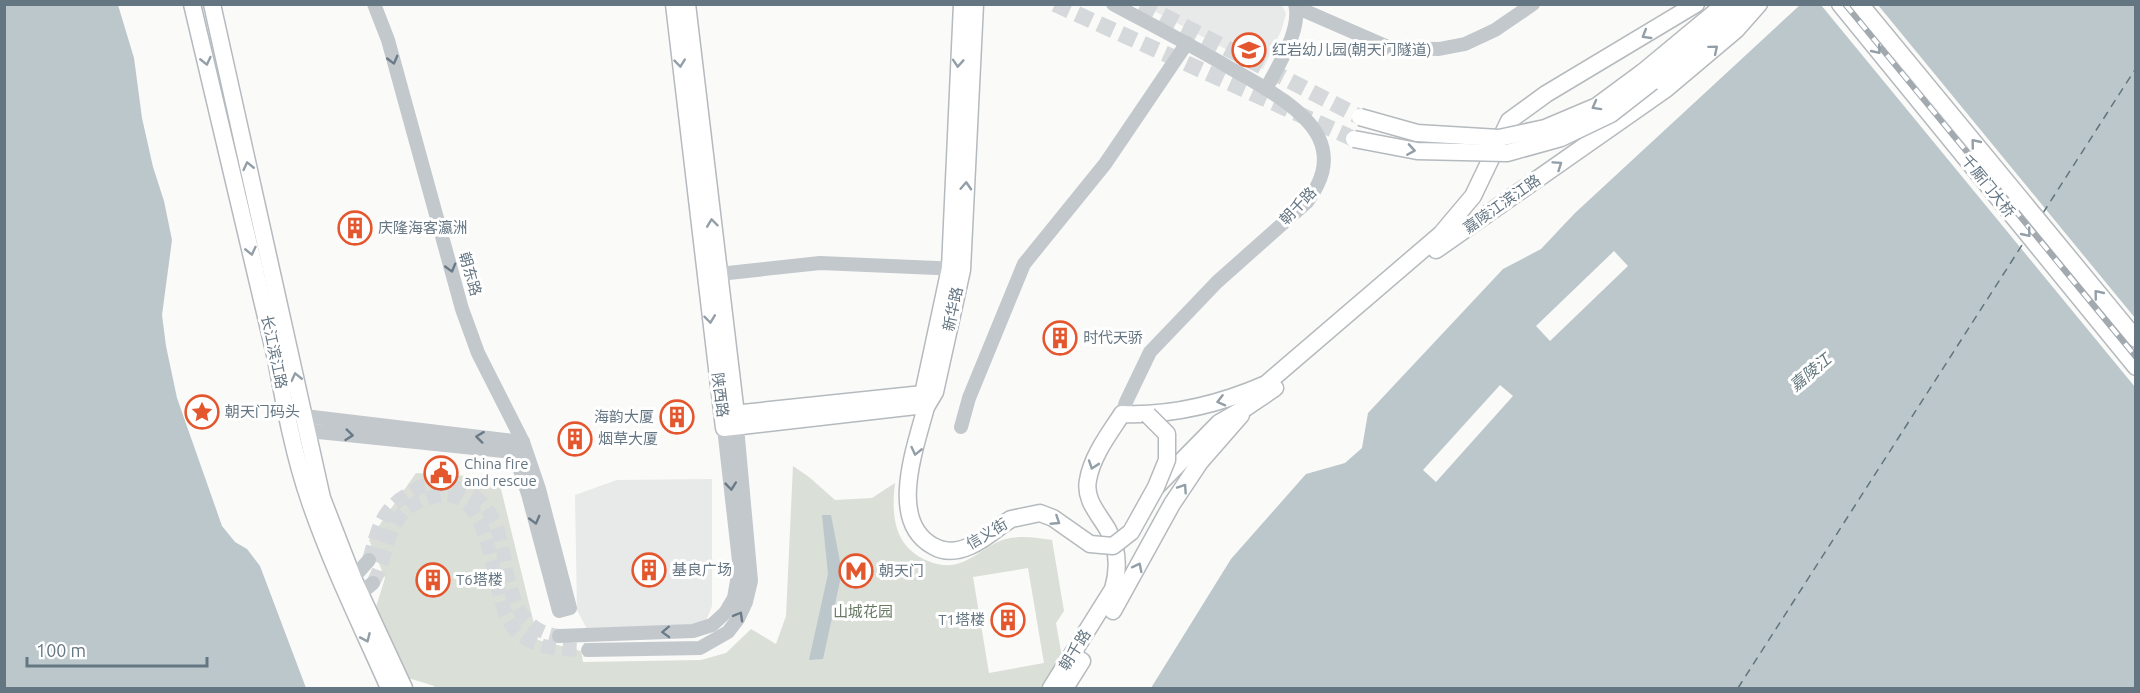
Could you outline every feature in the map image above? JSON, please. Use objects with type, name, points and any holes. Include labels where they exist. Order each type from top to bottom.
[{"type":"main road","name":"长江滨江路","points":[[192,4],[276,359],[298,422]]},
{"type":"main road","name":"长江滨江路","points":[[212,4],[298,422],[310,500],[347,581],[361,592],[404,688]]},
{"type":"main road","name":"陕西路","points":[[674,4],[730,421]]},
{"type":"main road","name":"陕西路","points":[[687,4],[711,275]]},
{"type":"main road","name":"新华路","points":[[956,269],[957,86],[962,4]]},
{"type":"main road","name":"新华路","points":[[924,400],[935,392],[956,269],[975,4]]},
{"type":"main road","name":"嘉陵江滨江路","points":[[1136,415],[1195,407],[1234,398],[1266,384],[1441,234],[1473,196],[1509,121],[1546,94],[1696,4]]},
{"type":"main road","points":[[1360,117],[1417,133],[1456,136],[1499,138],[1545,128],[1597,106],[1644,72],[1725,4]]},
{"type":"main road","points":[[1354,139],[1417,151],[1507,153],[1562,138],[1611,114],[1744,4]]},
{"type":"main road","name":"嘉陵江滨江路","points":[[1247,407],[1275,388],[1437,250],[1666,89],[1736,30],[1759,4]]},
{"type":"main road","name":"千厮门大桥","points":[[1840,4],[2136,367]]},
{"type":"main road","name":"千厮门大桥","points":[[1860,4],[2136,339]]},
{"type":"main road","points":[[1473,196],[1479,207],[1498,206]]},
{"type":"main road","points":[[730,421],[916,406],[924,400]]},
{"type":"main road","name":"信义街","points":[[924,400],[908,487],[908,509],[912,526],[922,541],[940,550],[964,549],[985,538],[1011,519],[1040,513],[1053,518],[1090,544],[1113,546],[1131,532],[1156,487],[1167,460],[1167,434],[1136,415]]},
{"type":"main road","points":[[1156,487],[1219,423],[1247,407]]},
{"type":"main road","name":"朝千路","points":[[1065,688],[1127,588],[1172,504],[1200,462],[1247,407]]},
{"type":"main road","name":"朝千路","points":[[1051,688],[1113,589],[1117,573],[1117,556],[1109,532],[1088,496],[1088,480],[1097,453],[1136,415]]},
{"type":"main road","points":[[1109,532],[1142,543],[1153,538]]},
{"type":"main road","name":"长江滨江路","points":[[361,592],[388,688]]},
{"type":"street","name":"朝东路","points":[[374,4],[388,40],[462,309],[518,447],[539,489],[570,608],[559,611],[518,447]]},
{"type":"street","name":"朝千路","points":[[1113,4],[1187,43],[1266,89],[1296,110],[1319,138],[1325,162],[1319,186],[1307,202],[1217,282],[1150,352],[1126,402],[1136,415]]},
{"type":"street","points":[[1295,6],[1390,48],[1439,49],[1465,44],[1495,30],[1533,4]]},
{"type":"street","points":[[1266,89],[1294,31],[1297,19],[1295,6]]},
{"type":"street","points":[[961,427],[969,398],[1024,264],[1105,164],[1187,43]]},
{"type":"street","points":[[711,275],[820,263],[956,269]]},
{"type":"street","name":"陕西路","points":[[559,636],[693,631],[712,625],[725,613],[734,598],[739,561],[730,421]]},
{"type":"street","name":"陕西路","points":[[588,650],[700,648],[728,632],[738,619],[746,602],[751,581],[730,421]]},
{"type":"street","points":[[298,422],[518,447]]},
{"type":"street","points":[[347,581],[369,560]]},
{"type":"shaded area","name":"红岩幼儿园(朝天门隧道)","points":[[1143,5],[1282,5],[1286,14],[1281,31],[1263,69]]},
{"type":"shaded area","name":"基良广场","points":[[712,479],[712,606],[706,621],[702,624],[587,629],[577,610],[575,495],[617,480]]},
{"type":"green space","name":"山城花园","points":[[793,466],[835,500],[872,498],[895,483],[894,507],[897,529],[908,548],[934,563],[959,564],[999,541],[1012,538],[1029,537],[1052,540],[1064,611],[1056,623],[1062,657],[1042,688],[435,688],[405,677],[375,610],[385,578],[369,540],[416,473],[487,477],[500,485],[538,640],[581,651],[583,662],[701,660],[726,653],[751,629],[776,644],[786,616]],"holes":[[[1028,568],[1044,663],[989,673],[973,577]]]},
{"type":"water","points":[[4,5],[118,5],[134,58],[142,118],[172,240],[162,315],[177,398],[222,526],[235,542],[247,549],[260,566],[306,688],[5,688]]},
{"type":"water","name":"嘉陵江","points":[[1800,5],[2135,5],[2135,688],[1151,688],[1231,559],[1306,474],[1345,463],[1362,448],[1368,413],[1503,269],[1541,249],[1575,213]]},
{"type":"water","points":[[822,515],[831,515],[842,572],[823,659],[809,660],[828,574]]},
{"type":"pier","points":[[1821,5],[1878,5],[2135,318],[2135,387]]},
{"type":"pier","points":[[1614,251],[1628,266],[1550,341],[1536,326]]},
{"type":"pier","points":[[1500,385],[1513,396],[1436,482],[1423,470]]},
{"type":"ferry route","points":[[2043,213],[2136,68]]},
{"type":"ferry route","points":[[1738,688],[2024,242]]},
{"type":"tunnel","points":[[1055,4],[1354,139]]},
{"type":"tunnel","points":[[1141,4],[1360,117]]},
{"type":"tunnel","points":[[369,560],[381,523],[398,501],[423,486],[456,487],[482,503],[491,516],[498,531],[509,581],[521,613],[537,629],[559,636]]},
{"type":"tunnel","points":[[373,583],[393,528],[404,512],[428,498],[437,496],[457,498],[471,508],[481,526],[499,594],[515,630],[523,637],[540,645],[559,649],[588,650]]},
{"type":"railway","points":[[1845,4],[2136,357]]},
{"type":"place","name":"红岩幼儿园(朝天门隧道)","points":[[1249,50]]},
{"type":"place","name":"庆隆海客瀛洲","points":[[355,228]]},
{"type":"place","name":"时代天骄","points":[[1060,338]]},
{"type":"place","name":"朝天门码头","points":[[202,412]]},
{"type":"place","name":"海韵大厦","points":[[677,417]]},
{"type":"place","name":"烟草大厦","points":[[575,439]]},
{"type":"place","name":"China fire and rescue","points":[[441,473]]},
{"type":"place","name":"基良广场","points":[[649,570]]},
{"type":"place","name":"朝天门","points":[[856,571]]},
{"type":"place","name":"T6塔楼","points":[[433,580]]},
{"type":"place","name":"T1塔楼","points":[[1008,620]]}]
